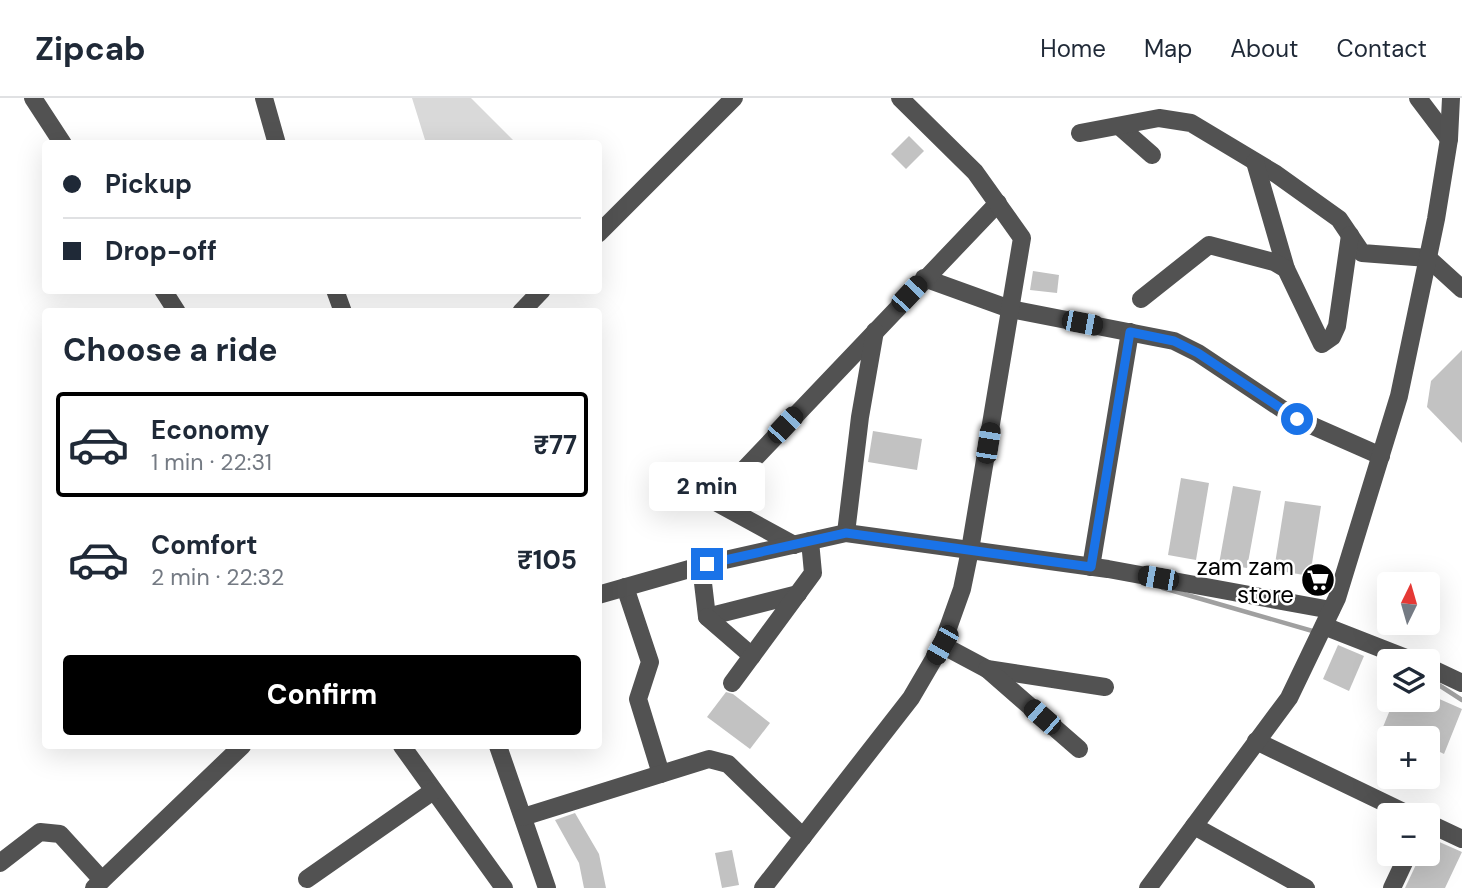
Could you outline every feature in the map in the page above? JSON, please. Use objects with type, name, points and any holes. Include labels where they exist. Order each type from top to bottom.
[{"type":"street","points":[[33,98],[60,140]]},
{"type":"street","points":[[257,98],[268,117]]},
{"type":"street","points":[[264,98],[276,140]]},
{"type":"street","points":[[602,230],[734,98]]},
{"type":"street","points":[[763,888],[911,698],[942,645],[962,589],[970,550],[1022,238],[975,172],[900,98]]},
{"type":"street","points":[[1418,98],[1450,139]]},
{"type":"street","points":[[1148,888],[1289,698],[1328,618],[1399,396],[1450,139],[1451,98]]},
{"type":"street","points":[[1080,134],[1159,118],[1191,123],[1255,162],[1339,219],[1362,253],[1428,258],[1462,289]]},
{"type":"street","points":[[1119,126],[1152,155]]},
{"type":"street","points":[[1255,162],[1286,269],[1322,344],[1332,337],[1336,326],[1350,235]]},
{"type":"street","points":[[714,501],[924,278],[998,204]]},
{"type":"street","points":[[1141,299],[1209,245],[1274,262],[1286,269]]},
{"type":"street","points":[[924,278],[1010,309],[1174,341],[1198,353],[1297,419],[1381,456]]},
{"type":"street","points":[[525,308],[538,294]]},
{"type":"street","points":[[846,533],[874,331]]},
{"type":"street","points":[[1091,567],[1130,332]]},
{"type":"street","points":[[670,477],[802,543],[813,573],[732,683]]},
{"type":"street","points":[[602,594],[701,566],[846,533],[1091,567],[1328,618],[1390,649]]},
{"type":"street","points":[[701,566],[707,617],[752,656]]},
{"type":"street","points":[[625,587],[650,662],[638,699],[661,774]]},
{"type":"street","points":[[707,617],[797,594]]},
{"type":"street","points":[[942,645],[988,669],[1079,749]]},
{"type":"street","points":[[988,669],[1105,687]]},
{"type":"street","points":[[1440,673],[1462,683]]},
{"type":"street","points":[[1256,741],[1385,803]]},
{"type":"street","points":[[0,863],[40,832],[60,834],[98,884],[239,749]]},
{"type":"street","points":[[404,749],[504,888]]},
{"type":"street","points":[[499,749],[547,888]]},
{"type":"street","points":[[523,817],[709,758],[728,764],[803,837]]},
{"type":"street","points":[[307,879],[433,791]]},
{"type":"street","points":[[1194,826],[1306,888]]},
{"type":"street","points":[[1440,829],[1462,839]]},
{"type":"street","points":[[1392,888],[1402,866]]},
{"type":"shaded area","points":[[412,98],[471,98],[513,140],[425,140]]},
{"type":"building","points":[[909,136],[924,151],[906,169],[891,154]]},
{"type":"building","points":[[1033,271],[1059,275],[1057,293],[1030,290]]},
{"type":"building","points":[[1462,350],[1462,443],[1427,407],[1431,381]]},
{"type":"building","points":[[873,431],[922,439],[917,470],[868,462]]},
{"type":"building","points":[[1181,478],[1209,483],[1196,560],[1168,555]]},
{"type":"building","points":[[1233,486],[1261,491],[1247,568],[1219,564]]},
{"type":"building","points":[[1285,501],[1321,506],[1310,576],[1274,570]]},
{"type":"building","points":[[1338,645],[1364,656],[1349,691],[1323,679]]},
{"type":"building","points":[[726,692],[733,694],[770,723],[750,749],[707,717]]},
{"type":"building","points":[[1440,699],[1462,709],[1444,754],[1440,752],[1440,726],[1383,726],[1389,712],[1440,712]]},
{"type":"building","points":[[575,813],[599,854],[606,888],[584,888],[579,863],[555,820]]},
{"type":"building","points":[[1440,842],[1462,852],[1445,888],[1405,888],[1415,866],[1440,866]]},
{"type":"building","points":[[732,850],[739,885],[722,888],[715,853]]},
{"type":"waterway","points":[[1163,588],[1316,632]]},
{"type":"waterway","points":[[1440,686],[1462,700]]},
{"type":"place","name":"zam zam store","points":[[1318,580]]},
{"type":"route","points":[[707,564],[846,533],[1091,567],[1130,332],[1174,341],[1198,353],[1297,419]]}]
